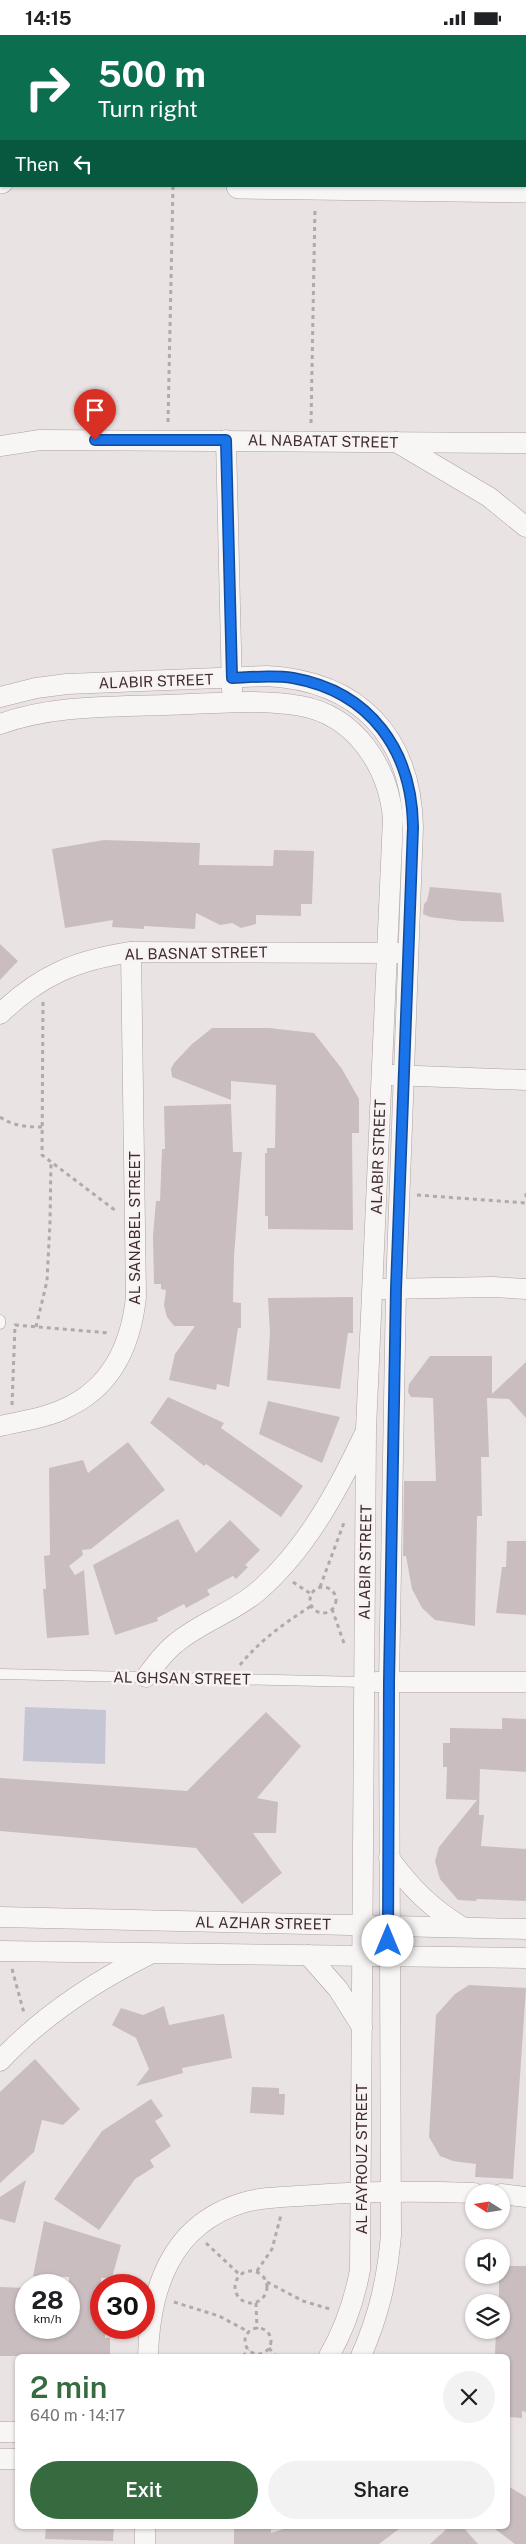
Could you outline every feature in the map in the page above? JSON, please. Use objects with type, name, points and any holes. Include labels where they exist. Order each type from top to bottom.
[{"type":"street","points":[[315,187],[526,190]]},
{"type":"street","name":"AL NABATAT STREET","points":[[0,446],[40,440],[526,443]]},
{"type":"street","points":[[226,440],[233,704]]},
{"type":"street","points":[[395,442],[489,497],[526,527]]},
{"type":"street","name":"ALABIR STREET","points":[[0,697],[36,688],[67,684],[232,678],[291,678],[314,683],[336,691],[356,704],[374,719],[388,737],[406,773],[413,803],[396,1289],[389,1682],[388,1956]]},
{"type":"street","name":"ALABIR STREET","points":[[0,724],[35,714],[70,708],[283,703],[303,706],[321,712],[353,733],[378,763],[391,799],[393,818],[366,1429],[363,1955]]},
{"type":"street","name":"AL BASNAT STREET","points":[[0,1014],[33,985],[64,968],[97,957],[131,952],[409,953]]},
{"type":"street","name":"AL SANABEL STREET","points":[[6,1425],[67,1408],[90,1393],[110,1374],[124,1351],[133,1324],[136,1297],[131,952]]},
{"type":"street","points":[[381,1075],[526,1080]]},
{"type":"street","points":[[373,1289],[493,1287],[526,1289]]},
{"type":"street","points":[[146,1677],[159,1658],[176,1643],[195,1629],[226,1613],[256,1593],[282,1569],[329,1502],[366,1429]]},
{"type":"street","points":[[364,1682],[526,1682]]},
{"type":"street","points":[[389,1858],[409,1885],[433,1909],[462,1927]]},
{"type":"street","name":"AL AZHAR STREET","points":[[0,1917],[526,1929]]},
{"type":"street","name":"AL AZHAR STREET","points":[[3,1951],[363,1955],[526,1959]]},
{"type":"street","points":[[0,2061],[29,2033],[74,1997],[112,1973],[151,1953]]},
{"type":"street","points":[[308,1955],[338,1989],[362,2027]]},
{"type":"street","name":"AL FAYROUZ STREET","points":[[330,2354],[350,2315],[360,2270],[363,1955]]},
{"type":"street","name":"AL FAYROUZ STREET","points":[[362,2354],[376,2323],[387,2279],[391,2235],[388,1956]]},
{"type":"street","points":[[148,2354],[148,2340],[160,2280],[173,2253],[192,2231],[216,2213],[243,2203],[361,2191],[465,2193]]},
{"type":"street","points":[[510,2195],[526,2197]]},
{"type":"street","points":[[0,2432],[15,2432]]},
{"type":"street","points":[[0,2459],[15,2459]]},
{"type":"street","points":[[145,2529],[145,2544]]},
{"type":"lane","name":"AL GHSAN STREET","points":[[0,1674],[364,1682]]},
{"type":"path","points":[[168,440],[173,187]]},
{"type":"path","points":[[311,441],[315,187]]},
{"type":"path","points":[[43,980],[42,1155],[135,1225]]},
{"type":"path","points":[[0,1117],[8,1122],[25,1127],[42,1127]]},
{"type":"path","points":[[36,1327],[47,1281],[51,1162]]},
{"type":"path","points":[[400,1194],[526,1202],[526,1193]]},
{"type":"path","points":[[6,1425],[15,1325],[129,1335]]},
{"type":"path","points":[[311,1606],[311,1594],[320,1587],[347,1515]]},
{"type":"path","points":[[311,1606],[319,1612],[325,1613],[334,1606],[336,1600],[331,1590],[320,1587]]},
{"type":"path","points":[[228,1679],[250,1652],[283,1623],[311,1606]]},
{"type":"path","points":[[3,1951],[29,2033]]},
{"type":"path","points":[[257,2271],[272,2249],[286,2198]]},
{"type":"path","points":[[192,2231],[240,2275]]},
{"type":"path","points":[[256,2303],[244,2301],[236,2292],[235,2286],[240,2275],[245,2271],[257,2271],[267,2282],[303,2301],[350,2315]]},
{"type":"path","points":[[256,2303],[266,2294],[267,2282]]},
{"type":"path","points":[[156,2298],[219,2316],[249,2332],[263,2329],[270,2337],[269,2349],[274,2354]]},
{"type":"path","points":[[256,2303],[257,2329]]},
{"type":"path","points":[[249,2332],[246,2341],[249,2350],[259,2354],[269,2349]]},
{"type":"path","points":[[245,2354],[249,2350]]},
{"type":"shaded area","points":[[25,1707],[106,1710],[105,1764],[23,1761]]},
{"type":"building","points":[[104,840],[200,843],[199,865],[273,866],[274,850],[314,851],[312,904],[301,904],[301,916],[256,915],[256,924],[241,928],[232,923],[220,925],[196,913],[195,929],[144,926],[144,929],[112,927],[113,920],[65,928],[52,849]]},
{"type":"building","points":[[430,887],[501,893],[504,922],[461,921],[430,917],[423,914],[424,904],[427,901]]},
{"type":"building","points":[[0,944],[18,961],[0,980]]},
{"type":"building","points":[[212,1028],[269,1028],[314,1033],[342,1069],[359,1099],[359,1133],[352,1133],[353,1230],[268,1229],[268,1216],[265,1216],[265,1153],[267,1153],[267,1148],[275,1148],[276,1085],[231,1081],[231,1100],[172,1077],[171,1069],[174,1063],[192,1044]]},
{"type":"building","points":[[231,1104],[233,1152],[242,1152],[234,1256],[233,1302],[241,1303],[241,1328],[238,1328],[229,1387],[217,1384],[216,1390],[169,1380],[175,1354],[195,1326],[174,1326],[167,1317],[164,1305],[166,1290],[161,1289],[161,1284],[154,1284],[153,1236],[156,1201],[160,1201],[162,1149],[165,1149],[164,1106]]},
{"type":"building","points":[[353,1297],[353,1333],[348,1333],[340,1389],[267,1380],[270,1333],[268,1298]]},
{"type":"building","points":[[430,1356],[492,1356],[492,1394],[526,1362],[526,1418],[509,1399],[487,1398],[489,1457],[481,1457],[482,1516],[477,1516],[475,1626],[435,1620],[422,1608],[412,1589],[406,1556],[403,1556],[404,1481],[436,1481],[433,1398],[411,1397],[408,1392],[409,1384]]},
{"type":"building","points":[[168,1397],[224,1423],[221,1428],[303,1486],[281,1517],[206,1464],[204,1466],[150,1423]]},
{"type":"building","points":[[268,1401],[340,1417],[322,1463],[259,1434]]},
{"type":"building","points":[[128,1442],[165,1490],[91,1549],[82,1550],[83,1555],[69,1566],[75,1575],[84,1570],[89,1635],[47,1638],[43,1589],[46,1589],[44,1556],[50,1555],[49,1468],[83,1460],[88,1473]]},
{"type":"building","points":[[178,1519],[196,1553],[230,1520],[260,1550],[245,1565],[248,1567],[236,1579],[233,1576],[207,1590],[210,1595],[186,1608],[184,1604],[157,1618],[158,1621],[115,1635],[93,1565]]},
{"type":"building","points":[[507,1541],[526,1541],[526,1615],[496,1613],[502,1567],[506,1567]]},
{"type":"building","points":[[266,1712],[301,1746],[257,1798],[278,1802],[276,1833],[253,1833],[282,1873],[242,1904],[196,1848],[0,1831],[0,1778],[187,1791]]},
{"type":"building","points":[[502,1718],[526,1719],[526,1772],[480,1769],[479,1815],[484,1815],[481,1846],[526,1849],[526,1901],[458,1900],[440,1879],[435,1861],[439,1847],[477,1800],[446,1799],[447,1767],[443,1767],[443,1743],[450,1743],[450,1728],[502,1729]]},
{"type":"building","points":[[469,1985],[526,1988],[513,2179],[475,2177],[476,2164],[453,2161],[440,2156],[429,2137],[436,2015],[455,1994]]},
{"type":"building","points":[[164,2006],[169,2025],[224,2014],[232,2058],[182,2068],[183,2073],[136,2086],[149,2069],[136,2038],[112,2025],[121,2008],[143,2015]]},
{"type":"building","points":[[35,2059],[80,2109],[63,2125],[42,2120],[34,2152],[0,2183],[0,2092]]},
{"type":"building","points":[[252,2087],[279,2088],[279,2094],[285,2094],[284,2115],[250,2113]]},
{"type":"building","points":[[151,2099],[163,2116],[155,2121],[171,2146],[150,2160],[154,2167],[135,2179],[99,2230],[54,2199],[102,2131]]},
{"type":"building","points":[[26,2180],[15,2223],[0,2219],[0,2197]]},
{"type":"building","points":[[44,2221],[121,2245],[113,2274],[90,2274],[90,2339],[110,2339],[110,2354],[15,2354],[15,2356],[0,2356],[0,2287],[15,2288],[15,2339],[80,2339],[80,2274],[33,2274]]},
{"type":"building","points":[[510,2266],[526,2266],[526,2412],[522,2411],[522,2418],[510,2417],[510,2354],[495,2354],[496,2339],[510,2339],[510,2294],[499,2294],[499,2284],[510,2284]]},
{"type":"building","points":[[510,2487],[526,2497],[526,2544],[515,2544],[495,2529],[510,2529]]},
{"type":"building","points":[[46,2529],[114,2529],[113,2541],[45,2539]]},
{"type":"building","points":[[234,2529],[271,2529],[271,2533],[284,2529],[399,2529],[379,2544],[234,2544]]},
{"type":"building","points":[[447,2529],[465,2529],[478,2544],[430,2544]]},
{"type":"route","points":[[95,440],[226,440],[232,678],[267,676],[291,678],[314,683],[336,691],[356,704],[374,719],[388,737],[400,758],[408,780],[413,803],[396,1289],[389,1682],[388,1941]]}]
